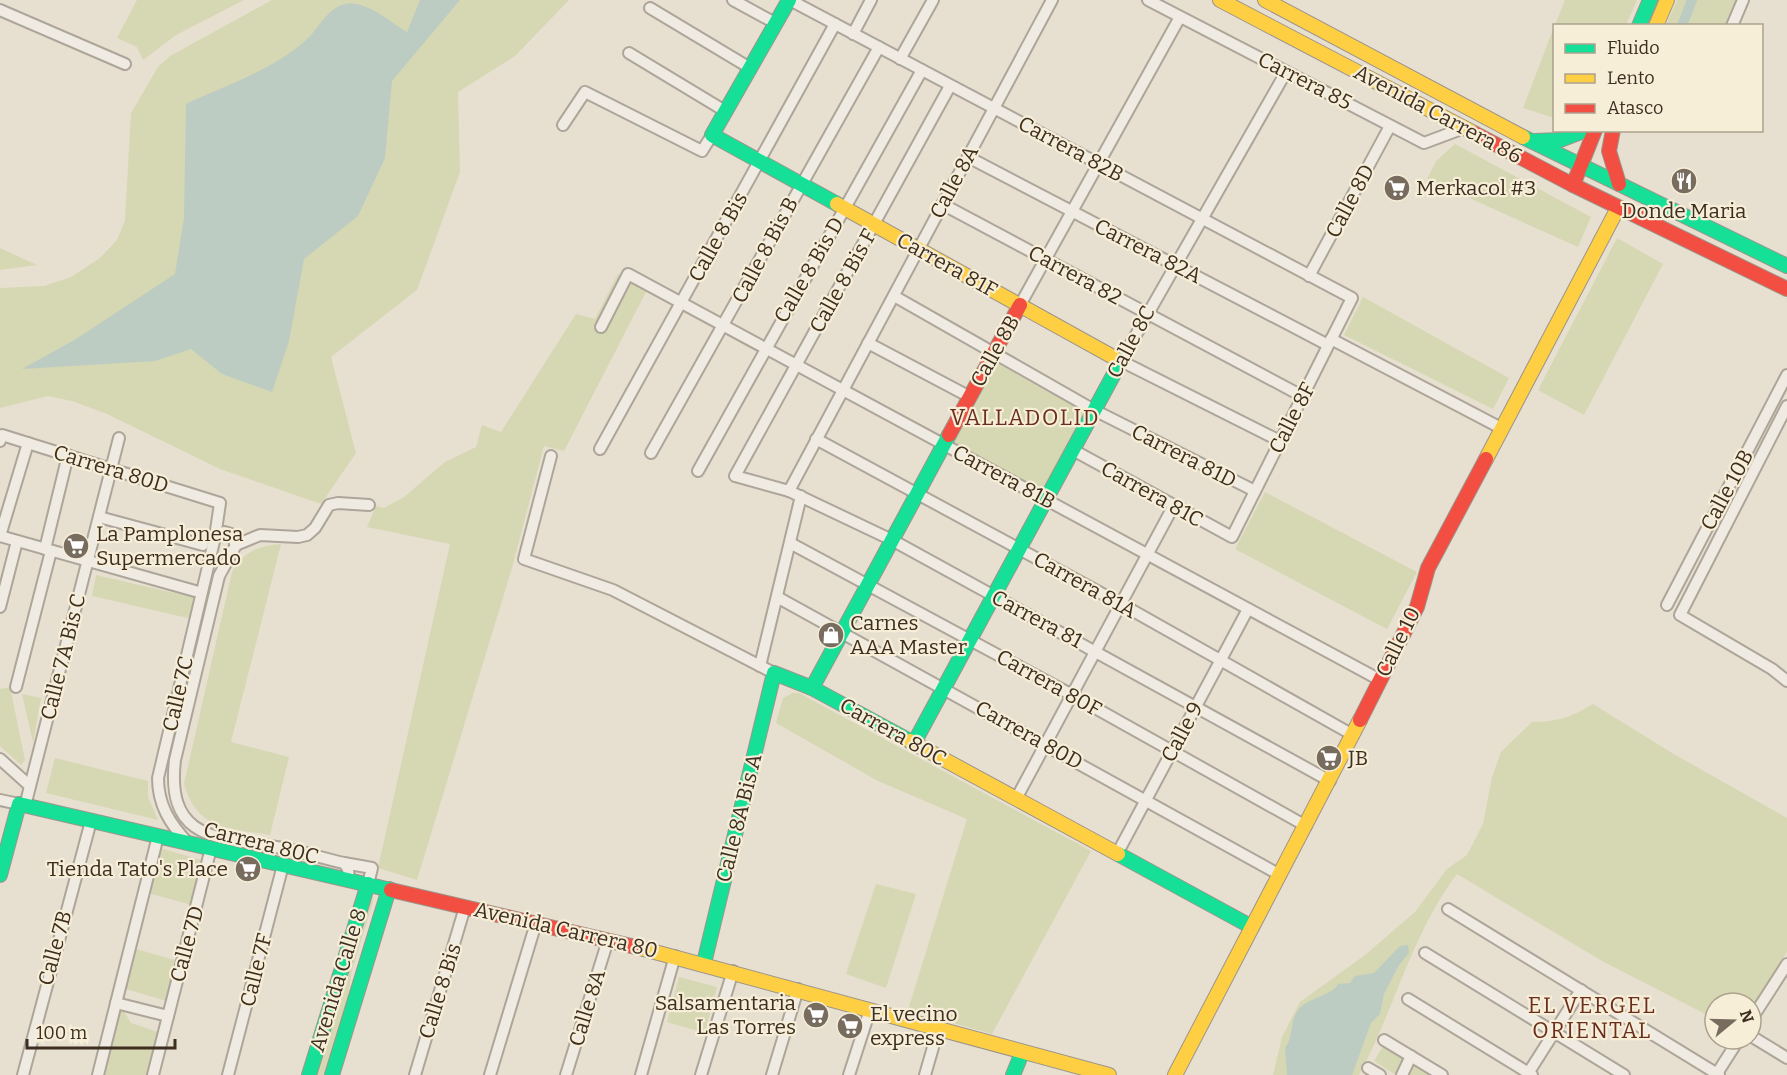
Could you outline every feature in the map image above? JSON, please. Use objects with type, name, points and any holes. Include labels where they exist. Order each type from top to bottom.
[{"type":"street","points":[[733,0],[776,23]]},
{"type":"street","points":[[563,125],[585,92],[702,151],[789,0]]},
{"type":"street","name":"Carrera 82B","points":[[789,0],[1352,298]]},
{"type":"street","points":[[854,34],[871,0]]},
{"type":"street","points":[[900,59],[933,0]]},
{"type":"street","name":"Calle 8A","points":[[789,492],[1052,0]]},
{"type":"street","name":"Carrera 85","points":[[1148,0],[1424,143],[1464,128]]},
{"type":"street","name":"Avenida Carrera 86","points":[[1221,0],[1572,185],[1787,290]]},
{"type":"street","name":"Avenida Carrera 86","points":[[1265,0],[1531,141],[1787,266]]},
{"type":"street","points":[[1640,24],[1650,0]]},
{"type":"street","points":[[1657,24],[1667,0]]},
{"type":"street","points":[[1733,24],[1743,0]]},
{"type":"street","points":[[650,8],[750,68]]},
{"type":"street","points":[[0,10],[125,64]]},
{"type":"street","name":"Calle 8B","points":[[812,688],[1097,163],[1180,17]]},
{"type":"street","name":"Calle 8 Bis","points":[[600,449],[835,24]]},
{"type":"street","name":"Calle 8 Bis B","points":[[651,453],[879,47]]},
{"type":"street","points":[[629,53],[725,111]]},
{"type":"street","name":"Calle 8 Bis D","points":[[698,471],[922,70]]},
{"type":"street","name":"Calle 8C","points":[[914,743],[1146,313],[1203,220],[1286,72]]},
{"type":"street","name":"Calle 8 Bis F","points":[[735,476],[950,86]]},
{"type":"street","name":"Calle 8D","points":[[1309,276],[1390,126]]},
{"type":"street","points":[[1531,141],[1560,140],[1581,132]]},
{"type":"street","points":[[1572,185],[1594,132]]},
{"type":"street","points":[[1612,132],[1608,144],[1608,155],[1619,184]]},
{"type":"street","name":"Carrera 81F","points":[[712,135],[1121,361],[1280,441]]},
{"type":"street","name":"Carrera 82A","points":[[968,157],[1175,265],[1501,428]]},
{"type":"street","name":"Carrera 82","points":[[942,204],[1302,396]]},
{"type":"street","name":"Calle 10","points":[[1175,1075],[1330,781],[1417,607],[1428,568],[1618,208]]},
{"type":"street","name":"Carrera 81B","points":[[601,327],[628,274],[1380,680]]},
{"type":"street","name":"Carrera 81D","points":[[894,296],[1094,410],[1255,491]]},
{"type":"street","name":"Calle 8F","points":[[1232,537],[1352,298]]},
{"type":"street","points":[[868,343],[970,397]]},
{"type":"street","name":"Calle 10B","points":[[1667,605],[1787,375]]},
{"type":"street","name":"Calle 10B","points":[[1787,406],[1680,615],[1772,669],[1787,681]]},
{"type":"street","name":"Carrera 80D","points":[[1,438],[28,443],[220,503]]},
{"type":"street","name":"Calle 7A Bis C","points":[[0,875],[30,786],[119,438]]},
{"type":"street","name":"Carrera 81A","points":[[816,439],[1121,604],[1353,735]]},
{"type":"street","points":[[28,443],[0,536],[195,591]]},
{"type":"street","name":"Carrera 81C","points":[[1073,450],[1232,537]]},
{"type":"street","points":[[16,687],[68,455]]},
{"type":"street","name":"Carrera 80C","points":[[551,456],[524,560],[613,590],[774,673],[812,688],[1252,927]]},
{"type":"street","name":"Carrera 81","points":[[735,476],[801,496],[892,540],[1330,781]]},
{"type":"street","points":[[760,666],[801,496]]},
{"type":"street","name":"Calle 7C","points":[[188,843],[177,831],[161,804],[158,778],[215,537],[220,503]]},
{"type":"street","points":[[215,537],[224,532],[231,534],[236,545],[260,535],[298,537],[307,535],[329,505],[338,503],[369,505]]},
{"type":"street","points":[[1016,799],[1174,506]]},
{"type":"street","points":[[99,517],[203,545]]},
{"type":"street","points":[[0,607],[17,541]]},
{"type":"street","name":"Carrera 80F","points":[[790,543],[1072,695],[1306,826]]},
{"type":"street","name":"Calle 7C","points":[[175,798],[172,785],[175,760],[219,576],[236,545]]},
{"type":"street","name":"Carrera 80D","points":[[777,597],[1280,875]]},
{"type":"street","name":"Calle 9","points":[[1117,854],[1248,609]]},
{"type":"street","name":"Calle 8A Bis A","points":[[704,963],[774,673]]},
{"type":"street","points":[[0,759],[30,786]]},
{"type":"street","name":"Carrera 80C","points":[[175,798],[187,821],[209,834],[344,863],[348,869],[349,880]]},
{"type":"street","points":[[0,800],[22,805]]},
{"type":"street","name":"Avenida Carrera 80","points":[[22,805],[704,963],[1022,1053],[1109,1075]]},
{"type":"street","name":"Calle 7B","points":[[23,1075],[91,821]]},
{"type":"street","points":[[98,1075],[158,836]]},
{"type":"street","name":"Calle 7D","points":[[153,1075],[211,848]]},
{"type":"street","points":[[344,863],[372,868],[368,884]]},
{"type":"street","name":"Calle 7F","points":[[228,1075],[283,865]]},
{"type":"street","name":"Avenida Calle 8","points":[[309,1075],[368,884]]},
{"type":"street","name":"Avenida Calle 8","points":[[332,1075],[389,889]]},
{"type":"street","name":"Calle 8 Bis","points":[[415,1075],[465,907]]},
{"type":"street","points":[[1448,909],[1717,1075],[1732,1051]]},
{"type":"street","points":[[490,1075],[536,923]]},
{"type":"street","name":"Calle 8A","points":[[566,1075],[608,940]]},
{"type":"street","points":[[1425,953],[1624,1075]]},
{"type":"street","points":[[641,1075],[675,956]]},
{"type":"street","points":[[1763,1001],[1787,964]]},
{"type":"street","points":[[701,1075],[733,971]]},
{"type":"street","points":[[772,1075],[798,989]]},
{"type":"street","points":[[1408,999],[1529,1074],[1581,990]]},
{"type":"street","points":[[116,1003],[168,1016]]},
{"type":"street","points":[[849,1075],[870,1010]]},
{"type":"street","points":[[925,1075],[938,1029]]},
{"type":"street","points":[[1384,1040],[1442,1075]]},
{"type":"street","points":[[1763,1042],[1785,1053]]},
{"type":"street","points":[[1013,1075],[1022,1053]]},
{"type":"street","points":[[1402,1075],[1411,1056]]},
{"type":"street","points":[[1368,1068],[1380,1075]]},
{"type":"green space","points":[[137,0],[244,0],[176,35],[143,60],[137,47],[117,38]]},
{"type":"green space","points":[[272,0],[569,0],[515,56],[458,92],[460,172],[417,290],[331,357],[356,453],[321,504],[220,469],[107,414],[72,401],[48,396],[0,408],[0,288],[44,286],[71,277],[100,258],[117,240],[125,220],[131,113],[158,67],[170,56]]},
{"type":"green space","points":[[1565,0],[1637,0],[1626,24],[1555,24]]},
{"type":"green space","points":[[1677,0],[1737,0],[1726,24],[1666,24]]},
{"type":"green space","points":[[1553,30],[1553,118],[1523,108]]},
{"type":"green space","points":[[1455,144],[1591,217],[1578,247],[1427,179],[1436,161]]},
{"type":"green space","points":[[1617,238],[1663,264],[1584,415],[1538,390]]},
{"type":"green space","points":[[0,248],[37,265],[0,270]]},
{"type":"green space","points":[[618,274],[646,292],[564,451],[544,446],[512,568],[417,880],[378,868],[450,544],[367,527],[376,506],[384,508],[404,497],[445,462],[476,447],[482,425],[501,432],[576,314],[595,319]]},
{"type":"green space","points":[[1363,297],[1509,378],[1493,409],[1344,335]]},
{"type":"green space","points":[[997,363],[1086,413],[1042,494],[952,443]]},
{"type":"green space","points":[[1265,492],[1417,572],[1387,629],[1235,549]]},
{"type":"green space","points":[[281,544],[231,742],[289,757],[270,835],[228,828],[206,819],[190,799],[184,784],[232,572],[241,559],[252,551],[265,546]]},
{"type":"green space","points":[[96,575],[196,598],[192,619],[92,596]]},
{"type":"green space","points":[[10,687],[25,760],[21,765],[0,746],[0,689]]},
{"type":"green space","points":[[799,693],[1091,851],[992,1034],[908,1010],[967,819],[878,781],[776,723],[783,698]]},
{"type":"green space","points":[[22,694],[41,698],[33,743]]},
{"type":"green space","points":[[1593,704],[1672,753],[1787,818],[1787,952],[1763,991],[1703,991],[1703,1013],[1602,961],[1457,874],[1427,922],[1359,1075],[1273,1075],[1282,1037],[1300,1002],[1365,955],[1415,912],[1447,869],[1467,855],[1483,824],[1492,777],[1501,752],[1532,722],[1564,718]]},
{"type":"green space","points":[[55,758],[148,781],[148,797],[158,820],[46,793]]},
{"type":"green space","points":[[160,848],[205,861],[192,905],[148,893]]},
{"type":"green space","points":[[876,884],[916,894],[886,988],[846,974]]},
{"type":"green space","points":[[372,896],[373,902],[352,970],[346,1011],[327,1075],[314,1075]]},
{"type":"green space","points":[[133,948],[178,961],[167,1001],[122,988]]},
{"type":"green space","points":[[679,977],[717,987],[705,1033],[667,1022]]},
{"type":"green space","points":[[119,1009],[125,1013],[131,1023],[158,1032],[148,1075],[103,1075]]},
{"type":"green space","points":[[1383,1046],[1431,1075],[1396,1075],[1374,1061]]},
{"type":"shaded area","points":[[420,0],[460,0],[392,81],[385,158],[358,216],[304,259],[289,341],[272,392],[222,374],[191,349],[155,361],[22,369],[76,339],[175,274],[184,218],[186,104],[278,61],[305,41],[327,15],[338,7],[345,4],[361,5],[407,32]]},
{"type":"shaded area","points":[[1408,945],[1409,953],[1399,965],[1384,994],[1380,1014],[1371,1023],[1352,1075],[1287,1075],[1285,1048],[1299,1009],[1331,991],[1338,984],[1350,983],[1355,976],[1374,973],[1400,946]]},
{"type":"waterway","points":[[1683,24],[1692,0]]},
{"type":"traffic: fast","points":[[789,0],[712,135],[837,204]]},
{"type":"traffic: fast","points":[[1640,24],[1650,0]]},
{"type":"traffic: fast","points":[[1534,141],[1560,140],[1581,132]]},
{"type":"traffic: fast","points":[[1523,137],[1787,266]]},
{"type":"traffic: fast","points":[[914,743],[1121,361],[1115,358]]},
{"type":"traffic: fast","points":[[812,688],[949,435]]},
{"type":"traffic: fast","points":[[704,963],[774,673],[812,688],[910,741]]},
{"type":"traffic: fast","points":[[0,875],[19,804],[391,890]]},
{"type":"traffic: fast","points":[[1118,854],[1252,927]]},
{"type":"traffic: fast","points":[[309,1075],[368,884]]},
{"type":"traffic: fast","points":[[332,1075],[389,889]]},
{"type":"traffic: fast","points":[[1013,1075],[1022,1053]]},
{"type":"traffic: slow","points":[[1220,0],[1474,133]]},
{"type":"traffic: slow","points":[[1265,0],[1523,137]]},
{"type":"traffic: slow","points":[[1657,24],[1667,0]]},
{"type":"traffic: slow","points":[[837,204],[1115,358]]},
{"type":"traffic: slow","points":[[1486,459],[1618,208]]},
{"type":"traffic: slow","points":[[1175,1075],[1360,720]]},
{"type":"traffic: slow","points":[[910,741],[1118,854]]},
{"type":"traffic: slow","points":[[640,948],[1109,1075]]},
{"type":"traffic: jam","points":[[1573,185],[1594,132]]},
{"type":"traffic: jam","points":[[1613,132],[1609,151],[1619,184]]},
{"type":"traffic: jam","points":[[1474,133],[1573,185],[1787,289]]},
{"type":"traffic: jam","points":[[949,435],[1020,305]]},
{"type":"traffic: jam","points":[[1360,720],[1417,607],[1428,568],[1486,459]]},
{"type":"traffic: jam","points":[[391,890],[640,948]]},
{"type":"place","name":"Donde Maria","points":[[1684,181]]},
{"type":"place","name":"Merkacol #3","points":[[1397,188]]},
{"type":"place","name":"La Pamplonesa Supermercado","points":[[76,546]]},
{"type":"place","name":"Carnes AAA Master","points":[[831,635]]},
{"type":"place","name":"JB","points":[[1329,758]]},
{"type":"place","name":"Tienda Tato's Place","points":[[248,869]]},
{"type":"place","name":"Salsamentaria Las Torres","points":[[816,1015]]},
{"type":"place","name":"El vecino express","points":[[850,1026]]},
{"type":"district","name":"VALLADOLID","points":[[1025,417]]},
{"type":"district","name":"EL VERGEL ORIENTAL","points":[[1592,1018]]}]
